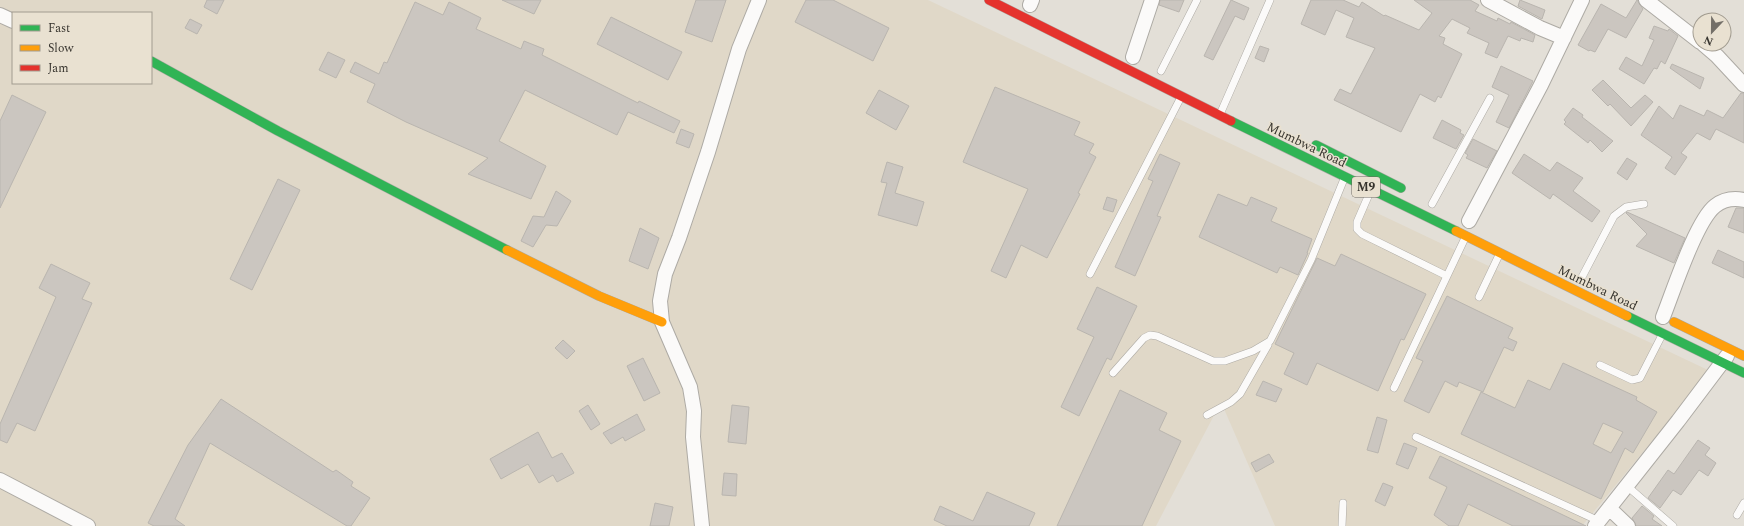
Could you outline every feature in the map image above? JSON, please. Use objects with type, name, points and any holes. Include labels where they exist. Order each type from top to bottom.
[{"type":"main road","name":"Mumbwa Road","points":[[989,0],[1181,97],[1500,253],[1599,297],[1663,333],[1744,373]]},
{"type":"main road","points":[[152,62],[285,134],[518,256],[599,296],[662,322]]},
{"type":"main road","points":[[1185,87],[1221,112],[1234,112]]},
{"type":"main road","name":"Mumbwa Road","points":[[1310,143],[1413,194]]},
{"type":"main road","name":"Mumbwa Road","points":[[1579,275],[1593,282]]},
{"type":"main road","points":[[1660,315],[1744,356]]},
{"type":"street","points":[[702,526],[694,437],[694,411],[690,387],[662,322],[660,301],[665,274],[679,238],[708,152],[739,49],[759,0]]},
{"type":"street","points":[[1133,57],[1152,0]]},
{"type":"street","points":[[1488,0],[1540,28],[1564,38]]},
{"type":"street","points":[[1469,221],[1541,85],[1582,0]]},
{"type":"street","points":[[1646,0],[1692,36]]},
{"type":"street","points":[[0,15],[12,21]]},
{"type":"street","points":[[1712,52],[1744,85]]},
{"type":"street","points":[[1660,315],[1703,220],[1715,206],[1732,198],[1744,200]]},
{"type":"street","points":[[1597,524],[1723,363],[1731,349]]},
{"type":"street","points":[[0,480],[88,526]]},
{"type":"street","points":[[1610,508],[1628,526]]},
{"type":"lane","points":[[1161,71],[1197,0]]},
{"type":"lane","points":[[1221,112],[1270,0]]},
{"type":"lane","points":[[1090,274],[1181,97]]},
{"type":"lane","points":[[1432,204],[1490,98]]},
{"type":"lane","points":[[1207,415],[1231,402],[1240,394],[1270,341],[1311,260],[1345,177]]},
{"type":"lane","points":[[1371,189],[1357,222],[1357,229],[1362,234],[1447,276]]},
{"type":"lane","points":[[1579,275],[1614,216],[1626,207],[1644,204]]},
{"type":"lane","points":[[1394,388],[1466,236]]},
{"type":"lane","points":[[1479,297],[1500,253]]},
{"type":"lane","points":[[1600,365],[1632,380],[1640,378],[1663,333]]},
{"type":"lane","points":[[1113,373],[1144,338],[1150,335],[1157,336],[1213,361],[1225,361],[1253,351],[1270,341]]},
{"type":"lane","points":[[1416,437],[1597,524]]},
{"type":"lane","points":[[1627,486],[1673,526]]},
{"type":"lane","points":[[1342,526],[1343,503]]},
{"type":"lane","points":[[1738,515],[1744,503]]},
{"type":"shaded area","points":[[0,0],[928,0],[1710,371],[1582,526],[1275,526],[1221,402],[1156,526],[0,526]]},
{"type":"building","points":[[207,0],[224,0],[217,14],[204,7]]},
{"type":"building","points":[[502,0],[541,0],[534,14]]},
{"type":"building","points":[[696,0],[726,0],[712,42],[685,32]]},
{"type":"building","points":[[806,0],[833,0],[889,28],[873,61],[795,22]]},
{"type":"building","points":[[1160,0],[1184,0],[1179,12],[1159,5]]},
{"type":"building","points":[[1231,0],[1249,8],[1244,20],[1235,16],[1213,60],[1204,56]]},
{"type":"building","points":[[1311,0],[1343,0],[1359,7],[1362,2],[1384,16],[1385,15],[1419,30],[1432,13],[1414,0],[1470,0],[1479,5],[1475,11],[1497,21],[1498,18],[1510,24],[1511,22],[1535,35],[1533,42],[1521,38],[1520,41],[1508,36],[1497,58],[1485,53],[1489,43],[1467,33],[1470,28],[1452,19],[1439,36],[1445,38],[1443,44],[1462,54],[1441,98],[1438,96],[1435,102],[1420,94],[1401,132],[1334,100],[1340,89],[1351,94],[1375,48],[1346,37],[1354,18],[1336,10],[1325,35],[1301,24]]},
{"type":"building","points":[[1520,0],[1545,10],[1542,19],[1518,6]]},
{"type":"building","points":[[1637,0],[1643,9],[1626,38],[1608,29],[1595,52],[1589,51],[1578,45],[1601,4],[1626,18]]},
{"type":"building","points":[[415,2],[443,15],[449,2],[481,18],[476,29],[521,49],[524,41],[544,49],[542,55],[638,103],[639,101],[680,121],[674,133],[628,112],[617,135],[525,90],[499,141],[546,166],[531,199],[468,174],[488,158],[406,122],[367,102],[375,84],[350,72],[355,62],[379,74],[384,62],[387,63]]},
{"type":"building","points":[[611,17],[682,52],[668,80],[597,44]]},
{"type":"building","points":[[190,19],[202,25],[197,34],[185,28]]},
{"type":"building","points":[[1654,26],[1668,31],[1669,29],[1678,36],[1665,64],[1661,61],[1657,69],[1654,68],[1644,84],[1619,69],[1626,57],[1642,66],[1654,40],[1649,38]]},
{"type":"building","points":[[1260,46],[1269,49],[1264,62],[1255,58]]},
{"type":"building","points":[[328,52],[345,60],[336,78],[319,70]]},
{"type":"building","points":[[1672,64],[1704,78],[1700,89],[1670,68]]},
{"type":"building","points":[[1501,66],[1533,81],[1509,128],[1496,122],[1509,95],[1492,87]]},
{"type":"building","points":[[1603,80],[1631,108],[1645,95],[1653,102],[1631,126],[1610,104],[1608,106],[1592,90]]},
{"type":"building","points":[[995,87],[1080,122],[1074,135],[1094,144],[1089,153],[1096,157],[1078,193],[1080,194],[1047,258],[1021,245],[1006,278],[991,271],[1028,189],[963,162]]},
{"type":"building","points":[[879,90],[909,106],[896,130],[866,113]]},
{"type":"building","points":[[1741,93],[1744,93],[1744,143],[1716,129],[1710,140],[1697,133],[1681,153],[1687,157],[1675,175],[1665,168],[1672,157],[1641,135],[1659,106],[1673,119],[1680,105],[1704,116],[1707,110],[1723,118]]},
{"type":"building","points":[[12,95],[46,112],[0,208],[0,121]]},
{"type":"building","points":[[1573,108],[1583,115],[1582,117],[1613,141],[1602,152],[1590,140],[1588,143],[1564,124],[1566,122],[1564,120]]},
{"type":"building","points":[[1442,120],[1461,130],[1460,133],[1464,135],[1456,149],[1433,138]]},
{"type":"building","points":[[681,129],[694,134],[689,148],[676,143]]},
{"type":"building","points":[[1473,139],[1497,151],[1487,168],[1466,158],[1468,155],[1465,153]]},
{"type":"building","points":[[1160,154],[1180,163],[1157,216],[1161,217],[1135,276],[1115,267],[1153,181],[1148,179]]},
{"type":"building","points":[[1524,154],[1550,171],[1557,162],[1583,178],[1573,191],[1600,211],[1592,222],[1553,194],[1550,199],[1512,173]]},
{"type":"building","points":[[1627,158],[1637,164],[1627,180],[1617,173]]},
{"type":"building","points":[[887,162],[903,167],[895,193],[924,202],[917,226],[878,215],[887,183],[881,182]]},
{"type":"building","points":[[278,179],[300,190],[252,290],[230,279]]},
{"type":"building","points":[[556,191],[571,201],[557,226],[546,225],[533,247],[521,241],[533,216],[544,217]]},
{"type":"building","points":[[1218,194],[1247,206],[1251,197],[1277,208],[1271,221],[1312,239],[1308,253],[1298,275],[1280,267],[1277,273],[1199,237]]},
{"type":"building","points":[[1107,197],[1117,200],[1113,212],[1103,209]]},
{"type":"building","points":[[1736,208],[1744,208],[1744,233],[1728,227]]},
{"type":"building","points":[[1627,212],[1685,238],[1674,263],[1636,246],[1647,234],[1626,213]]},
{"type":"building","points":[[640,228],[659,238],[648,269],[629,261]]},
{"type":"building","points":[[1718,250],[1744,262],[1744,278],[1712,263]]},
{"type":"building","points":[[1341,254],[1426,294],[1404,340],[1401,339],[1378,391],[1317,363],[1307,385],[1284,374],[1294,353],[1275,344],[1317,258],[1335,266]]},
{"type":"building","points":[[51,264],[90,283],[82,299],[92,303],[35,431],[17,423],[7,443],[0,440],[0,424],[56,297],[39,288]]},
{"type":"building","points":[[1097,287],[1137,306],[1111,360],[1107,358],[1079,416],[1061,407],[1094,337],[1077,329]]},
{"type":"building","points":[[1447,296],[1513,328],[1508,338],[1517,342],[1513,351],[1504,347],[1483,392],[1459,382],[1457,387],[1445,381],[1429,413],[1404,401],[1423,361],[1416,358]]},
{"type":"building","points":[[563,340],[575,351],[567,359],[555,348]]},
{"type":"building","points":[[643,358],[660,393],[644,401],[627,366]]},
{"type":"building","points":[[1563,363],[1637,397],[1636,400],[1657,412],[1633,453],[1625,448],[1601,499],[1461,434],[1481,392],[1515,408],[1528,380],[1550,390]],"holes":[[[1603,423],[1623,432],[1611,453],[1593,444]]]},
{"type":"building","points":[[1263,381],[1282,389],[1276,402],[1256,395]]},
{"type":"building","points":[[1120,390],[1167,413],[1159,430],[1181,441],[1142,526],[1057,526]]},
{"type":"building","points":[[221,399],[333,472],[336,470],[353,482],[351,486],[370,498],[351,526],[347,526],[210,443],[175,519],[185,526],[154,526],[148,523],[188,445]]},
{"type":"building","points":[[588,405],[600,424],[591,430],[579,411]]},
{"type":"building","points":[[732,405],[749,407],[746,444],[728,442]]},
{"type":"building","points":[[637,414],[645,430],[625,441],[623,437],[611,444],[603,433]]},
{"type":"building","points":[[1377,417],[1387,420],[1378,453],[1367,450]]},
{"type":"building","points":[[538,432],[552,458],[562,453],[574,473],[557,482],[553,475],[539,483],[528,464],[501,479],[490,459]]},
{"type":"building","points":[[1698,440],[1710,448],[1705,455],[1716,463],[1708,476],[1699,470],[1681,495],[1673,490],[1660,508],[1648,498],[1668,470],[1674,474]]},
{"type":"building","points":[[1404,443],[1417,448],[1408,469],[1396,464]]},
{"type":"building","points":[[1269,454],[1274,462],[1256,472],[1251,463]]},
{"type":"building","points":[[1440,456],[1586,526],[1513,526],[1468,504],[1458,526],[1449,526],[1434,515],[1447,487],[1429,478]]},
{"type":"building","points":[[724,473],[737,474],[736,496],[722,495]]},
{"type":"building","points":[[1383,483],[1393,487],[1385,506],[1375,501]]},
{"type":"building","points":[[987,492],[1035,513],[1029,526],[947,526],[934,520],[940,506],[973,521]]},
{"type":"building","points":[[655,503],[673,507],[669,526],[650,526]]},
{"type":"building","points":[[1642,506],[1654,516],[1652,519],[1662,526],[1636,526],[1632,518]]},
{"type":"traffic: fast","points":[[152,62],[278,131],[507,250]]},
{"type":"traffic: fast","points":[[1231,121],[1456,231]]},
{"type":"traffic: fast","points":[[1316,145],[1401,188]]},
{"type":"traffic: fast","points":[[1627,316],[1744,373]]},
{"type":"traffic: slow","points":[[1456,231],[1627,316]]},
{"type":"traffic: slow","points":[[507,250],[599,296],[662,322]]},
{"type":"traffic: slow","points":[[1674,322],[1744,356]]},
{"type":"traffic: jam","points":[[989,0],[1231,121]]}]
